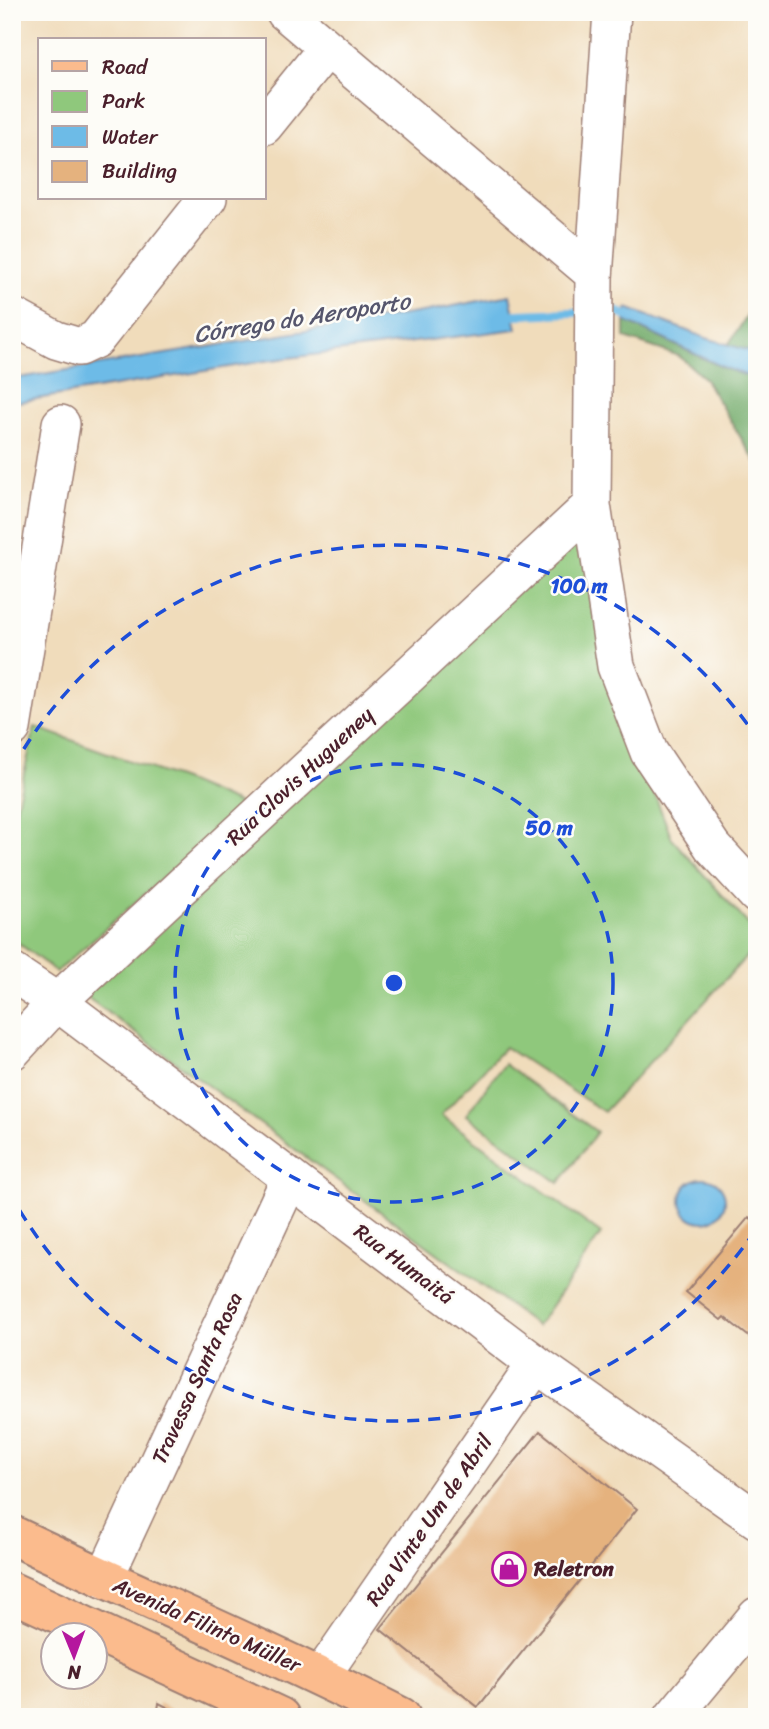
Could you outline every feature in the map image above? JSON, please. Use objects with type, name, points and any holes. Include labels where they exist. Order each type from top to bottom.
[{"type":"main road","name":"Avenida Filinto Müller","points":[[12,1535],[321,1676],[401,1717]]},
{"type":"main road","points":[[12,1592],[280,1717]]},
{"type":"street","points":[[285,12],[594,276]]},
{"type":"street","points":[[612,12],[594,276],[593,505],[617,666],[649,752],[712,846],[757,895]]},
{"type":"street","points":[[266,124],[327,48]]},
{"type":"street","points":[[12,316],[56,340],[79,347],[96,339],[206,200]]},
{"type":"street","points":[[12,728],[61,424]]},
{"type":"street","name":"Rua Clovis Hugueney","points":[[12,1051],[57,1002],[593,505]]},
{"type":"street","name":"Rua Humaitá","points":[[12,972],[57,1002],[537,1364],[757,1520]]},
{"type":"street","name":"Travessa Santa Rosa","points":[[104,1579],[290,1178]]},
{"type":"street","name":"Rua Vinte Um de Abril","points":[[321,1676],[537,1364]]},
{"type":"street","points":[[673,1717],[757,1616]]},
{"type":"green space","points":[[757,301],[757,353],[728,345]]},
{"type":"green space","points":[[625,321],[724,368],[757,379],[757,464],[704,378],[679,356],[625,338]]},
{"type":"green space","points":[[583,528],[631,734],[672,839],[757,934],[757,945],[604,1112],[505,1047],[441,1115],[601,1234],[537,1326],[81,993]]},
{"type":"green space","points":[[35,727],[183,780],[245,806],[56,972],[12,938],[12,825]]},
{"type":"green space","points":[[504,1064],[597,1132],[559,1183],[466,1115]]},
{"type":"water","points":[[510,295],[517,329],[265,361],[12,403],[12,379],[428,311]]},
{"type":"water","points":[[627,308],[706,338],[757,353],[757,379],[725,368],[625,321]]},
{"type":"water","points":[[703,1178],[719,1184],[725,1200],[719,1216],[703,1222],[687,1216],[681,1200],[687,1184]]},
{"type":"building","points":[[749,1217],[757,1223],[757,1343],[724,1317],[721,1320],[686,1292]]},
{"type":"building","name":"Reletron","points":[[540,1431],[637,1509],[478,1707],[380,1629]]},
{"type":"building","points":[[159,1703],[186,1717],[157,1717]]},
{"type":"waterway","name":"Córrego do Aeroporto","points":[[603,312],[615,311],[636,320]]},
{"type":"waterway","name":"Córrego do Aeroporto","points":[[505,315],[585,312]]},
{"type":"place","name":"Reletron","points":[[509,1569]]}]
